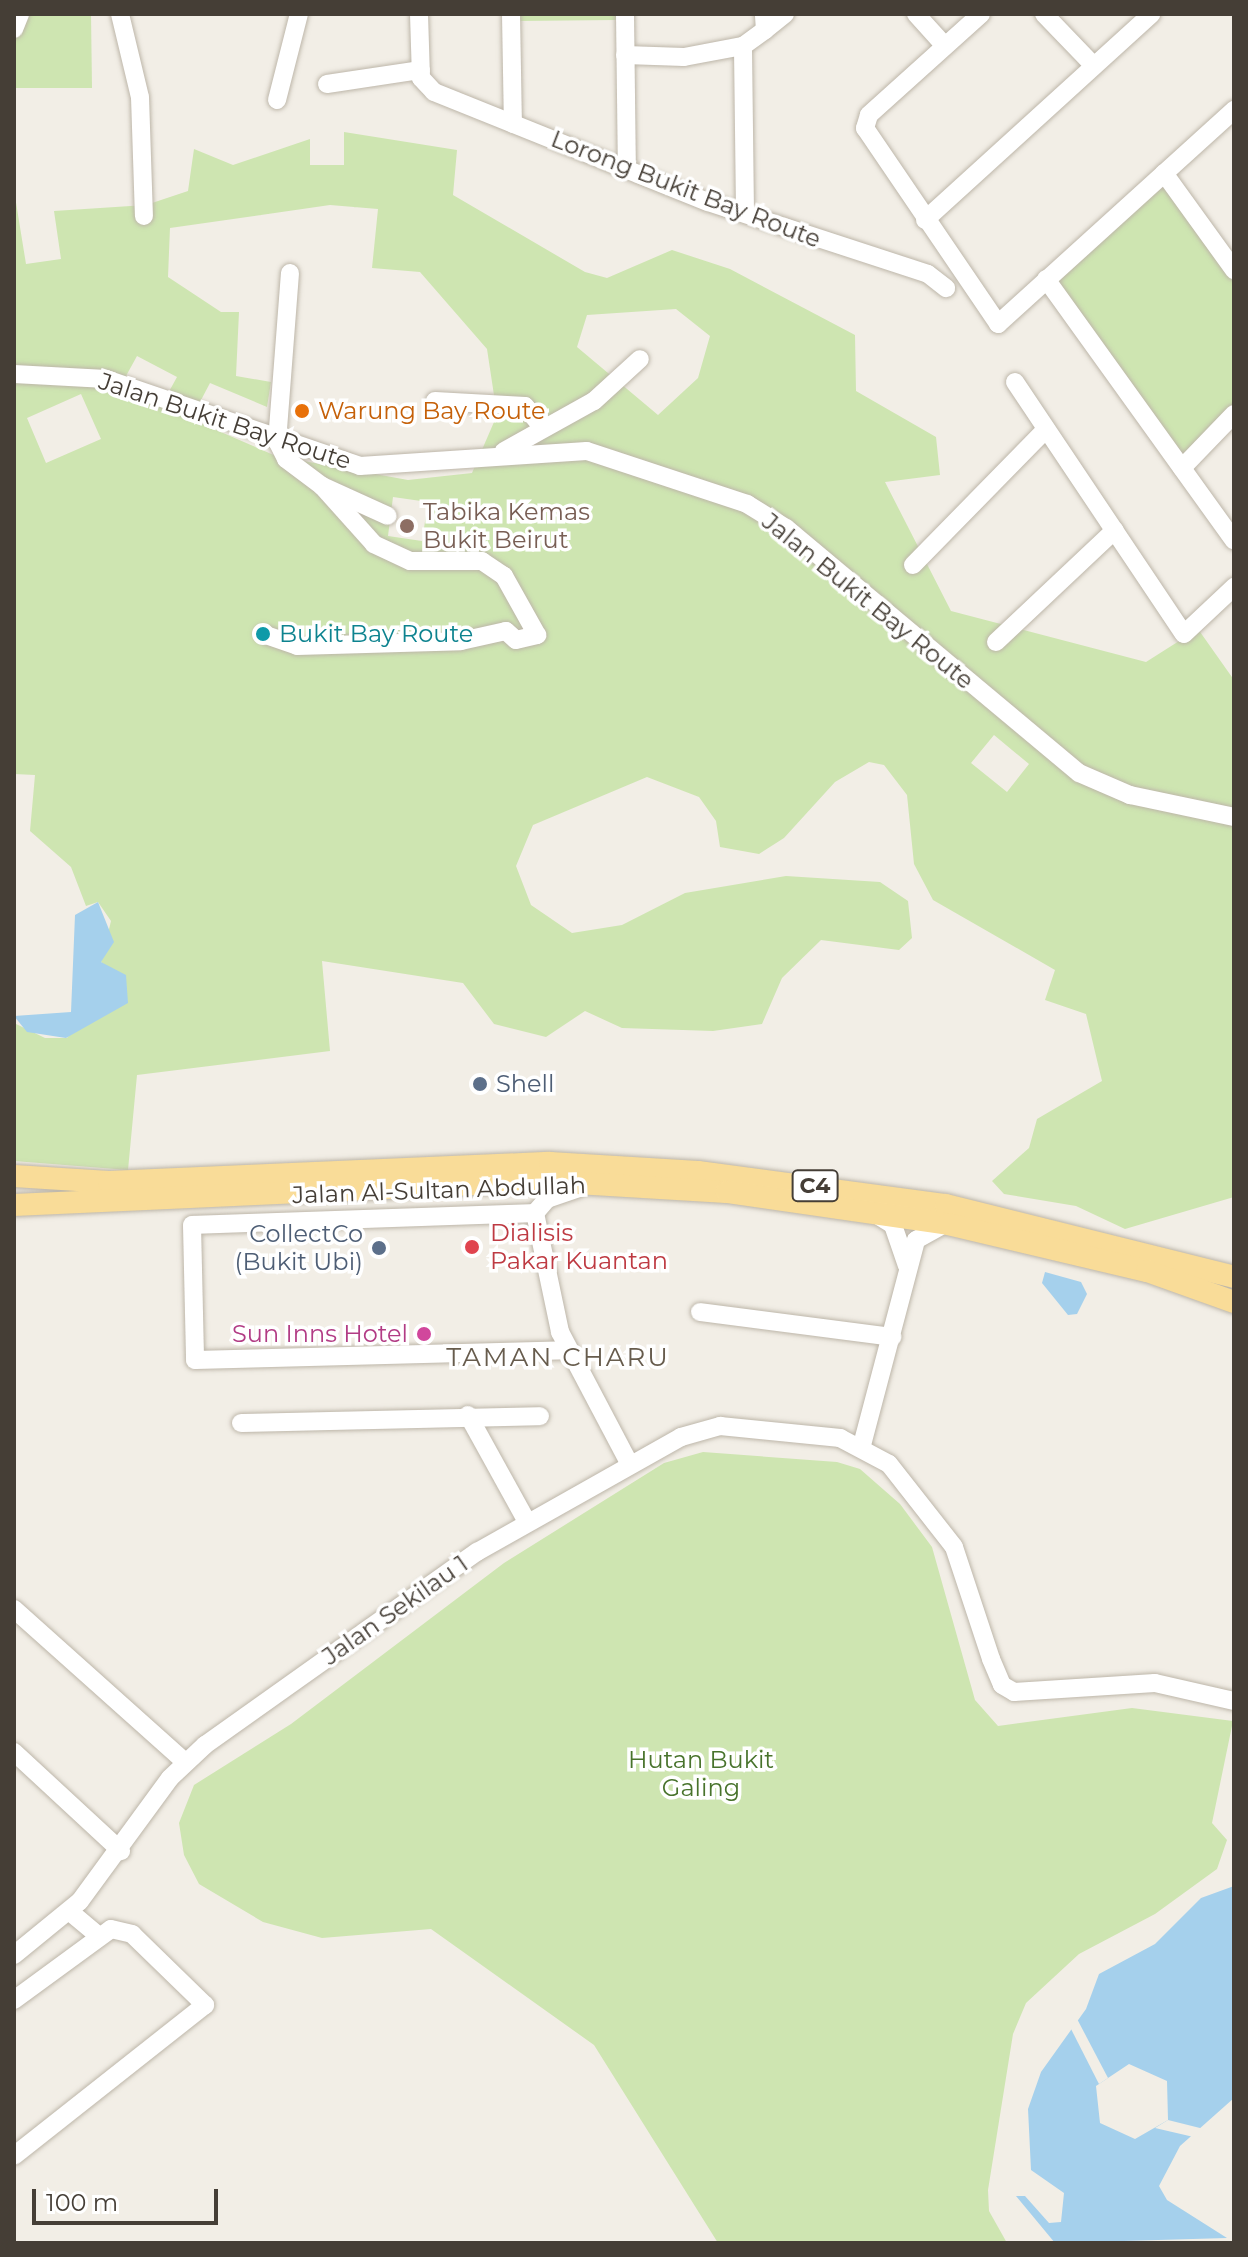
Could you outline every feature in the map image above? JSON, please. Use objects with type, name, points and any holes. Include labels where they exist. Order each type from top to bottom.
[{"type":"main road","name":"Jalan Al-Sultan Abdullah","points":[[14,1176],[109,1182],[550,1163],[684,1171],[946,1205],[1147,1263],[1234,1302]]},
{"type":"main road","name":"Jalan Al-Sultan Abdullah","points":[[14,1205],[593,1185],[866,1209],[1234,1277]]},
{"type":"main road","points":[[1147,1263],[1234,1268]]},
{"type":"main road","points":[[1147,1263],[1234,1294]]},
{"type":"street","points":[[14,29],[20,14]]},
{"type":"street","points":[[120,14],[140,97],[144,216]]},
{"type":"street","points":[[277,100],[299,14]]},
{"type":"street","points":[[327,84],[424,78],[419,14]]},
{"type":"street","points":[[511,14],[513,124]]},
{"type":"street","points":[[625,14],[627,169]]},
{"type":"street","points":[[625,55],[684,57],[743,46],[764,22],[785,14]]},
{"type":"street","points":[[916,14],[945,46]]},
{"type":"street","points":[[981,14],[869,115],[865,128],[998,324],[1234,110]]},
{"type":"street","points":[[1044,14],[1094,66]]},
{"type":"street","points":[[925,220],[1151,14]]},
{"type":"street","points":[[743,46],[745,212]]},
{"type":"street","name":"Lorong Bukit Bay Route","points":[[424,78],[513,124],[745,212],[928,274],[946,288]]},
{"type":"street","points":[[1164,173],[1234,270]]},
{"type":"street","points":[[263,634],[297,646],[461,641],[506,631],[516,640],[537,635],[493,569],[482,561],[410,561],[374,544],[322,486],[286,459],[277,441],[290,273]]},
{"type":"street","points":[[1046,279],[1234,541]]},
{"type":"street","points":[[504,451],[542,427],[594,401],[640,359]]},
{"type":"street","name":"Jalan Bukit Bay Route","points":[[14,374],[106,379],[277,441],[384,468],[504,451],[595,452],[747,504],[786,528],[1079,773],[1130,795],[1234,817]]},
{"type":"street","points":[[1015,382],[1184,634],[1234,587]]},
{"type":"street","points":[[435,401],[525,406],[542,427]]},
{"type":"street","points":[[1182,468],[1234,414]]},
{"type":"street","points":[[913,565],[1046,429]]},
{"type":"street","points":[[322,486],[388,516]]},
{"type":"street","points":[[996,642],[1115,530]]},
{"type":"street","points":[[567,1350],[195,1360],[192,1225],[535,1213],[562,1191],[593,1185]]},
{"type":"street","points":[[866,1209],[893,1225],[908,1269]]},
{"type":"street","points":[[535,1213],[546,1287],[567,1350],[630,1465]]},
{"type":"street","points":[[948,1224],[920,1234],[862,1445],[889,1464],[954,1547],[1002,1685],[1026,1695],[1183,1685],[1234,1701]]},
{"type":"street","points":[[700,1312],[892,1337]]},
{"type":"street","points":[[468,1415],[527,1522]]},
{"type":"street","points":[[241,1423],[468,1415],[540,1416]]},
{"type":"street","name":"Jalan Sekilau 1","points":[[14,1955],[69,1911],[121,1851],[185,1762],[527,1522],[630,1465],[720,1426],[862,1445]]},
{"type":"street","points":[[14,1609],[185,1762]]},
{"type":"street","points":[[14,1752],[121,1851]]},
{"type":"street","points":[[69,1911],[98,1935]]},
{"type":"street","points":[[14,2000],[98,1935],[132,1934],[205,2005],[14,2156]]},
{"type":"green space","points":[[14,14],[91,14],[92,88],[14,88]]},
{"type":"green space","points":[[518,14],[616,14],[616,20],[518,21]]},
{"type":"green space","points":[[344,132],[457,150],[453,195],[585,272],[607,278],[672,250],[730,269],[855,335],[856,391],[936,437],[940,475],[885,482],[951,611],[1146,662],[1198,629],[1234,680],[1234,1197],[1125,1229],[1076,1206],[1004,1194],[992,1181],[1029,1148],[1037,1119],[1102,1081],[1086,1014],[1045,1000],[1055,970],[933,900],[914,864],[907,795],[884,765],[869,762],[835,782],[784,838],[759,854],[720,847],[716,821],[699,797],[647,777],[533,825],[516,866],[531,905],[572,933],[622,925],[685,893],[786,876],[880,882],[908,901],[912,938],[899,950],[821,940],[782,978],[762,1024],[713,1031],[622,1028],[585,1011],[546,1037],[494,1024],[463,983],[322,961],[330,1051],[137,1075],[128,1170],[14,1161],[14,1023],[45,1038],[67,1038],[120,977],[101,962],[111,921],[98,902],[86,906],[71,867],[30,831],[35,775],[14,774],[14,190],[26,264],[61,259],[54,211],[146,205],[188,191],[194,149],[233,165],[310,139],[310,165],[344,165]],"holes":[[[330,205],[378,209],[372,268],[420,272],[487,349],[497,415],[472,473],[408,480],[276,456],[191,419],[210,383],[267,407],[271,382],[236,376],[239,312],[221,312],[168,277],[170,228]],[[676,309],[710,336],[698,378],[658,415],[577,347],[587,315]],[[137,356],[177,377],[166,397],[126,376]],[[81,394],[101,439],[46,463],[27,418]],[[393,497],[428,502],[422,541],[388,536]],[[994,735],[1029,764],[1007,792],[971,763]]]},
{"type":"green space","points":[[1158,174],[1234,283],[1234,411],[1175,470],[1040,281]]},
{"type":"green space","name":"Hutan Bukit Galing","points":[[703,1452],[837,1462],[860,1469],[900,1504],[932,1547],[975,1700],[998,1726],[1132,1708],[1233,1721],[1212,1823],[1227,1840],[1217,1869],[1155,1914],[1079,1954],[1026,2003],[1013,2034],[988,2190],[989,2211],[1007,2243],[718,2243],[594,2045],[431,1929],[322,1938],[263,1922],[199,1884],[184,1855],[179,1823],[194,1785],[291,1724],[504,1563],[664,1463]]},
{"type":"water","points":[[98,902],[114,942],[101,962],[126,975],[128,1003],[66,1038],[27,1032],[14,1016],[71,1012],[75,915]]},
{"type":"water","points":[[1045,1272],[1081,1282],[1087,1294],[1077,1314],[1068,1315],[1042,1283]]},
{"type":"water","points":[[1234,1886],[1234,2098],[1180,2146],[1159,2186],[1167,2200],[1227,2238],[1055,2243],[1016,2196],[1025,2196],[1049,2223],[1061,2222],[1064,2193],[1031,2170],[1028,2109],[1041,2072],[1086,2009],[1099,1974],[1155,1944],[1201,1898]],"holes":[[[1129,2064],[1167,2081],[1168,2120],[1135,2139],[1100,2123],[1096,2086]]]},
{"type":"pier","points":[[1075,2015],[1108,2078],[1099,2084],[1068,2023]]},
{"type":"pier","points":[[1168,2120],[1204,2129],[1198,2138],[1155,2128]]},
{"type":"place","name":"Warung Bay Route","points":[[302,411]]},
{"type":"place","name":"Tabika Kemas Bukit Beirut","points":[[407,526]]},
{"type":"place","name":"Bukit Bay Route","points":[[263,634]]},
{"type":"place","name":"Shell","points":[[480,1084]]},
{"type":"place","name":"Dialisis Pakar Kuantan","points":[[472,1247]]},
{"type":"place","name":"CollectCo (Bukit Ubi)","points":[[379,1248]]},
{"type":"place","name":"Sun Inns Hotel","points":[[424,1334]]},
{"type":"district","name":"TAMAN CHARU","points":[[558,1358]]}]
